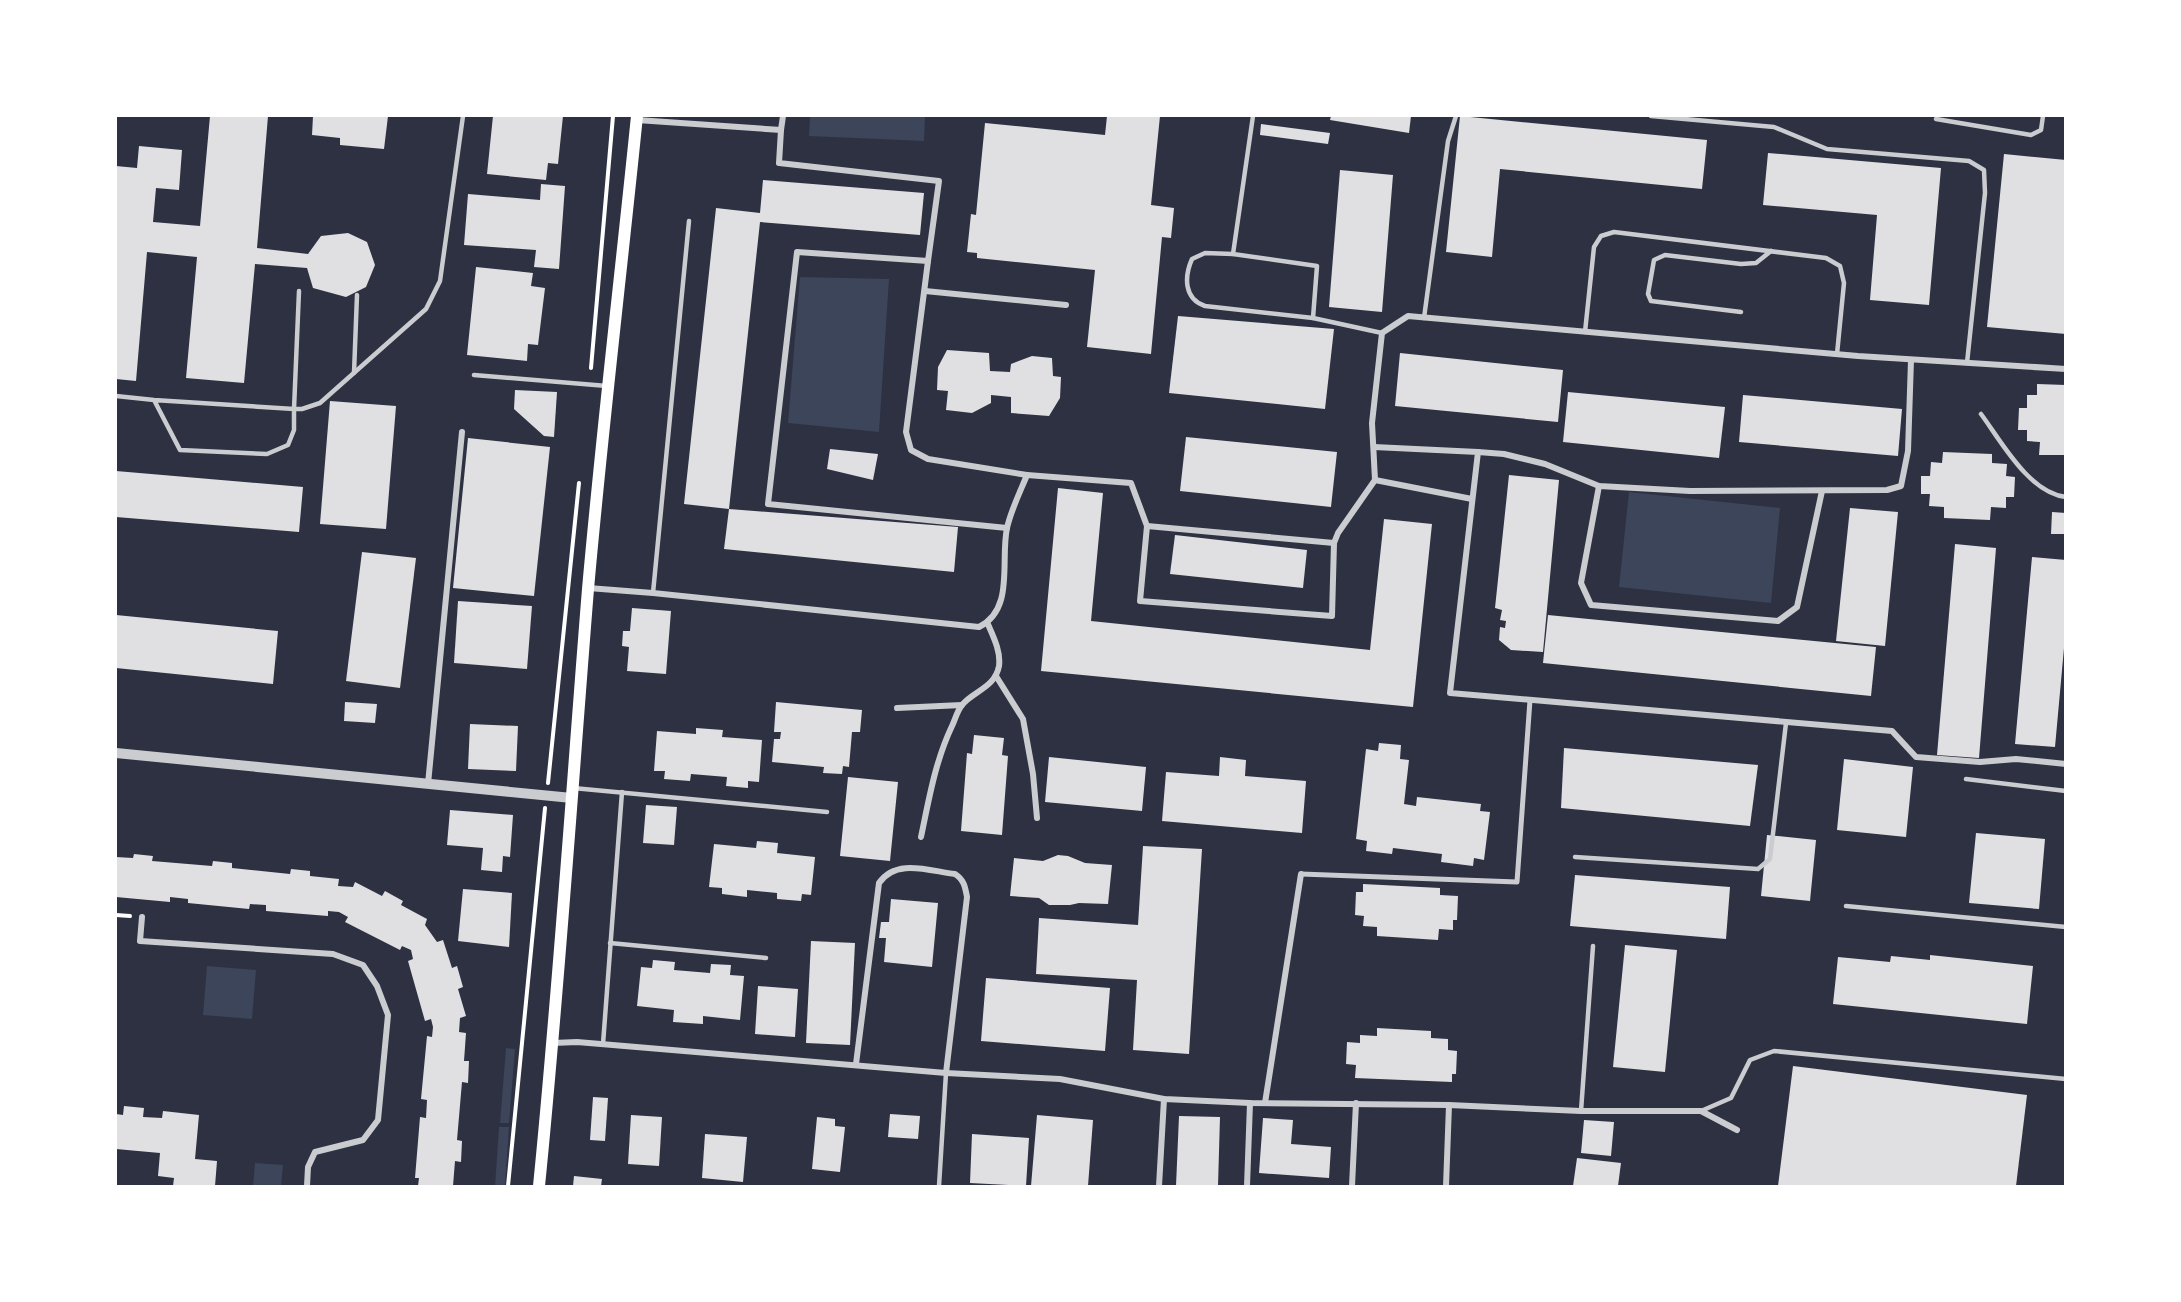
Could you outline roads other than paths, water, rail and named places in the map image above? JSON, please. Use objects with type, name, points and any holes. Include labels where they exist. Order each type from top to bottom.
[{"type":"main road","points":[[539,1186],[553,1043],[588,588],[607,386],[637,118]]},
{"type":"street","points":[[783,116],[779,163],[939,181],[906,432],[911,450],[928,459],[1027,475],[1131,483],[1147,526],[1140,601],[1332,616],[1334,543],[1338,533],[1376,480],[1372,423],[1382,333],[1408,316],[1911,360],[2066,369]]},
{"type":"street","points":[[637,118],[781,130]]},
{"type":"street","points":[[928,261],[797,252],[768,504],[1007,528]]},
{"type":"street","points":[[925,291],[1066,305]]},
{"type":"street","points":[[1374,447],[1504,454],[1545,464],[1599,486],[1690,492],[1887,490],[1901,486],[1908,451],[1911,360]]},
{"type":"street","points":[[428,783],[462,432]]},
{"type":"street","points":[[1478,452],[1450,693],[1892,731],[1916,757],[1980,762],[2016,759],[2066,764]]},
{"type":"street","points":[[588,588],[979,627],[995,614],[1002,601],[1007,528],[1027,475]]},
{"type":"street","points":[[1376,480],[1472,499]]},
{"type":"street","points":[[1599,486],[1581,583],[1592,605],[1779,621],[1797,607],[1822,491]]},
{"type":"street","points":[[1147,526],[1334,543]]},
{"type":"street","points":[[921,837],[933,778],[945,741],[962,705],[981,692],[996,676],[999,652],[987,622]]},
{"type":"street","points":[[996,676],[1023,719],[1033,774],[1037,818]]},
{"type":"street","points":[[1265,1103],[1301,874],[1517,882],[1530,700]]},
{"type":"street","points":[[897,708],[962,705]]},
{"type":"street","points":[[116,753],[547,795],[572,793]]},
{"type":"street","points":[[856,1064],[879,883],[894,869],[903,867],[955,874],[962,878],[965,885],[967,897],[946,1073]]},
{"type":"street","points":[[142,917],[140,941],[333,954],[363,966],[377,986],[388,1015],[378,1120],[363,1140],[315,1152],[308,1167],[307,1186]]},
{"type":"street","points":[[553,1043],[603,1044],[946,1073],[1060,1079],[1164,1099],[1250,1103],[1449,1105],[1581,1111],[1701,1111],[1737,1130]]},
{"type":"street","points":[[1159,1186],[1164,1099]]},
{"type":"street","points":[[1247,1186],[1250,1103]]},
{"type":"street","points":[[1352,1186],[1356,1103]]},
{"type":"street","points":[[1446,1186],[1449,1105]]},
{"type":"lane","points":[[116,396],[294,409],[320,404],[426,309],[440,281],[463,116]]},
{"type":"lane","points":[[1233,254],[1254,116]]},
{"type":"lane","points":[[1424,318],[1448,141],[1456,116]]},
{"type":"lane","points":[[1651,116],[1774,127],[1827,149],[1969,161],[1984,170],[1985,193],[1967,363]]},
{"type":"lane","points":[[1936,120],[2031,135],[2041,130],[2043,116]]},
{"type":"lane","points":[[653,593],[689,221]]},
{"type":"lane","points":[[1585,332],[1594,247],[1601,236],[1614,232],[1826,258],[1840,266],[1844,284],[1837,354]]},
{"type":"lane","points":[[1742,312],[1651,301],[1648,294],[1654,260],[1665,255],[1756,263],[1771,251]]},
{"type":"lane","points":[[1313,318],[1317,266],[1233,254],[1205,253],[1192,259],[1189,266],[1188,293],[1197,303],[1313,318],[1382,333]]},
{"type":"lane","points":[[154,400],[180,450],[267,454],[288,445],[294,430],[299,291]]},
{"type":"lane","points":[[354,373],[357,295]]},
{"type":"lane","points":[[474,375],[607,386]]},
{"type":"lane","points":[[1981,414],[2027,475],[2041,489],[2066,497]]},
{"type":"lane","points":[[1575,857],[1758,869],[1770,860],[1786,723]]},
{"type":"lane","points":[[1966,778],[2066,791]]},
{"type":"lane","points":[[603,1044],[622,792]]},
{"type":"lane","points":[[572,793],[622,792],[827,812]]},
{"type":"lane","points":[[1846,906],[2066,927]]},
{"type":"lane","points":[[610,943],[766,958]]},
{"type":"lane","points":[[1581,1111],[1593,946]]},
{"type":"lane","points":[[1701,1111],[1731,1098],[1750,1060],[1774,1051],[2066,1079]]},
{"type":"lane","points":[[939,1186],[946,1073]]}]
